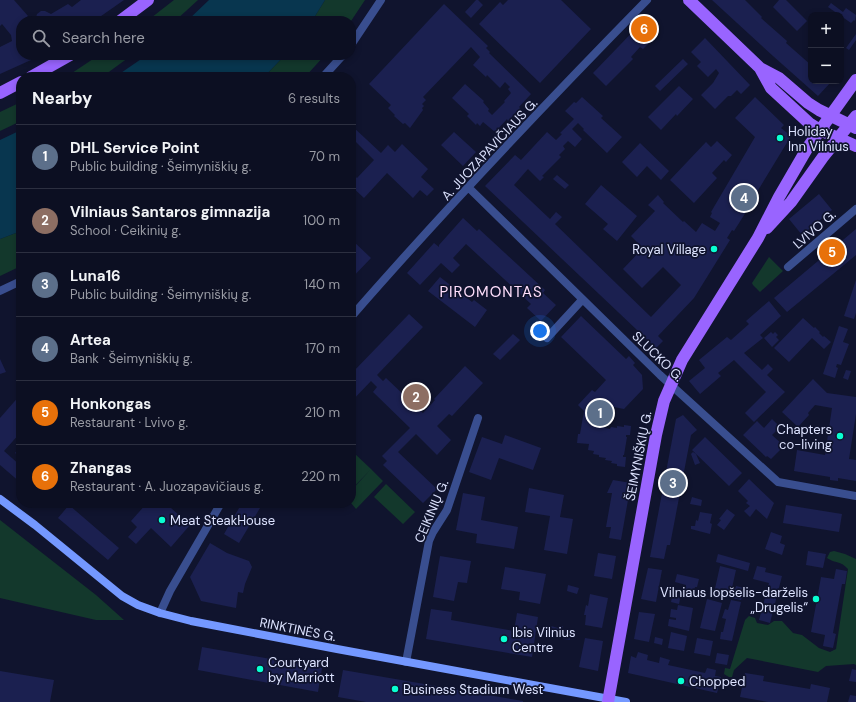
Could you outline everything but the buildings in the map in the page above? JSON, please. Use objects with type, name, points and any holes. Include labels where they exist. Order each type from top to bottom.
[{"type":"main road","points":[[127,16],[148,0]]},
{"type":"main road","points":[[689,0],[760,68],[779,78],[808,103],[830,116],[854,123]]},
{"type":"main road","points":[[40,72],[61,60]]},
{"type":"main road","points":[[760,68],[771,88],[799,114],[820,130],[856,146]]},
{"type":"main road","name":"ŠEIMYNIŠKIŲ G.","points":[[608,700],[656,435],[662,409],[671,385],[682,360],[696,336],[758,238],[778,197],[820,130],[856,80]]},
{"type":"main road","points":[[0,93],[16,85]]},
{"type":"main road","name":"ŠEIMYNIŠKIŲ G.","points":[[758,238],[791,202],[838,139],[854,123]]},
{"type":"main road","name":"RINKTINĖS G.","points":[[0,499],[36,524],[122,596],[138,605],[160,613],[191,621],[608,700],[626,702]]},
{"type":"street","points":[[356,37],[381,0]]},
{"type":"street","name":"A. JUOZAPAVIČIAUS G.","points":[[356,311],[468,188],[647,0]]},
{"type":"street","points":[[328,72],[339,60]]},
{"type":"street","name":"SLUCKO G.","points":[[468,188],[671,385],[778,482],[856,496]]},
{"type":"street","name":"LVIVO G.","points":[[788,267],[856,209]]},
{"type":"street","points":[[0,291],[16,283]]},
{"type":"street","points":[[547,338],[582,300]]},
{"type":"street","name":"CEIKINIŲ G.","points":[[406,662],[428,541],[447,510],[478,418]]},
{"type":"street","points":[[160,613],[170,591],[217,508]]},
{"type":"green space","points":[[174,0],[198,0],[180,16],[153,16]]},
{"type":"green space","points":[[325,0],[365,0],[354,16],[315,16]]},
{"type":"green space","points":[[92,60],[125,60],[109,72],[74,72]]},
{"type":"green space","points":[[280,60],[320,60],[310,72],[269,72]]},
{"type":"green space","points":[[16,104],[16,123],[0,131],[0,112]]},
{"type":"green space","points":[[16,233],[16,268],[0,276],[0,239]]},
{"type":"green space","points":[[769,257],[783,271],[760,292],[752,283]]},
{"type":"green space","points":[[356,455],[371,469],[356,485]]},
{"type":"green space","points":[[371,469],[383,481],[356,509],[356,486]]},
{"type":"green space","points":[[386,484],[415,512],[403,524],[374,497]]},
{"type":"green space","points":[[0,520],[96,595],[124,620],[96,620],[0,598]]},
{"type":"green space","points":[[834,551],[856,559],[856,665],[826,666],[818,672],[747,658],[734,670],[732,677],[724,674],[725,668],[730,669],[745,620],[749,616],[755,618],[757,623],[768,625],[774,621],[782,621],[793,633],[802,635],[819,648],[830,652],[836,649],[848,569],[843,564],[827,558],[830,552]]},
{"type":"water","points":[[209,0],[325,0],[315,16],[192,16]]},
{"type":"water","points":[[140,60],[280,60],[269,72],[122,72]]},
{"type":"water","points":[[16,132],[16,233],[0,239],[0,140]]},
{"type":"place","name":"Zhangas","points":[[644,29]]},
{"type":"place","name":"Holiday Inn Vilnius","points":[[780,138]]},
{"type":"place","name":"Artea","points":[[744,198]]},
{"type":"place","name":"Royal Village","points":[[714,249]]},
{"type":"place","name":"Honkongas","points":[[832,252]]},
{"type":"place","name":"Vilniaus Santaros gimnazija","points":[[416,397]]},
{"type":"place","name":"DHL Service Point","points":[[600,413]]},
{"type":"place","name":"Chapters co-living","points":[[840,436]]},
{"type":"place","name":"Luna16","points":[[673,483]]},
{"type":"place","name":"Meat SteakHouse","points":[[162,520]]},
{"type":"place","name":"Vilniaus lopšelis-darželis „Drugelis“","points":[[816,599]]},
{"type":"place","name":"Ibis Vilnius Centre","points":[[504,639]]},
{"type":"place","name":"Courtyard by Marriott","points":[[260,669]]},
{"type":"place","name":"Chopped","points":[[681,681]]},
{"type":"place","name":"Business Stadium West","points":[[395,689]]},
{"type":"district","name":"PIROMONTAS","points":[[491,292]]}]
